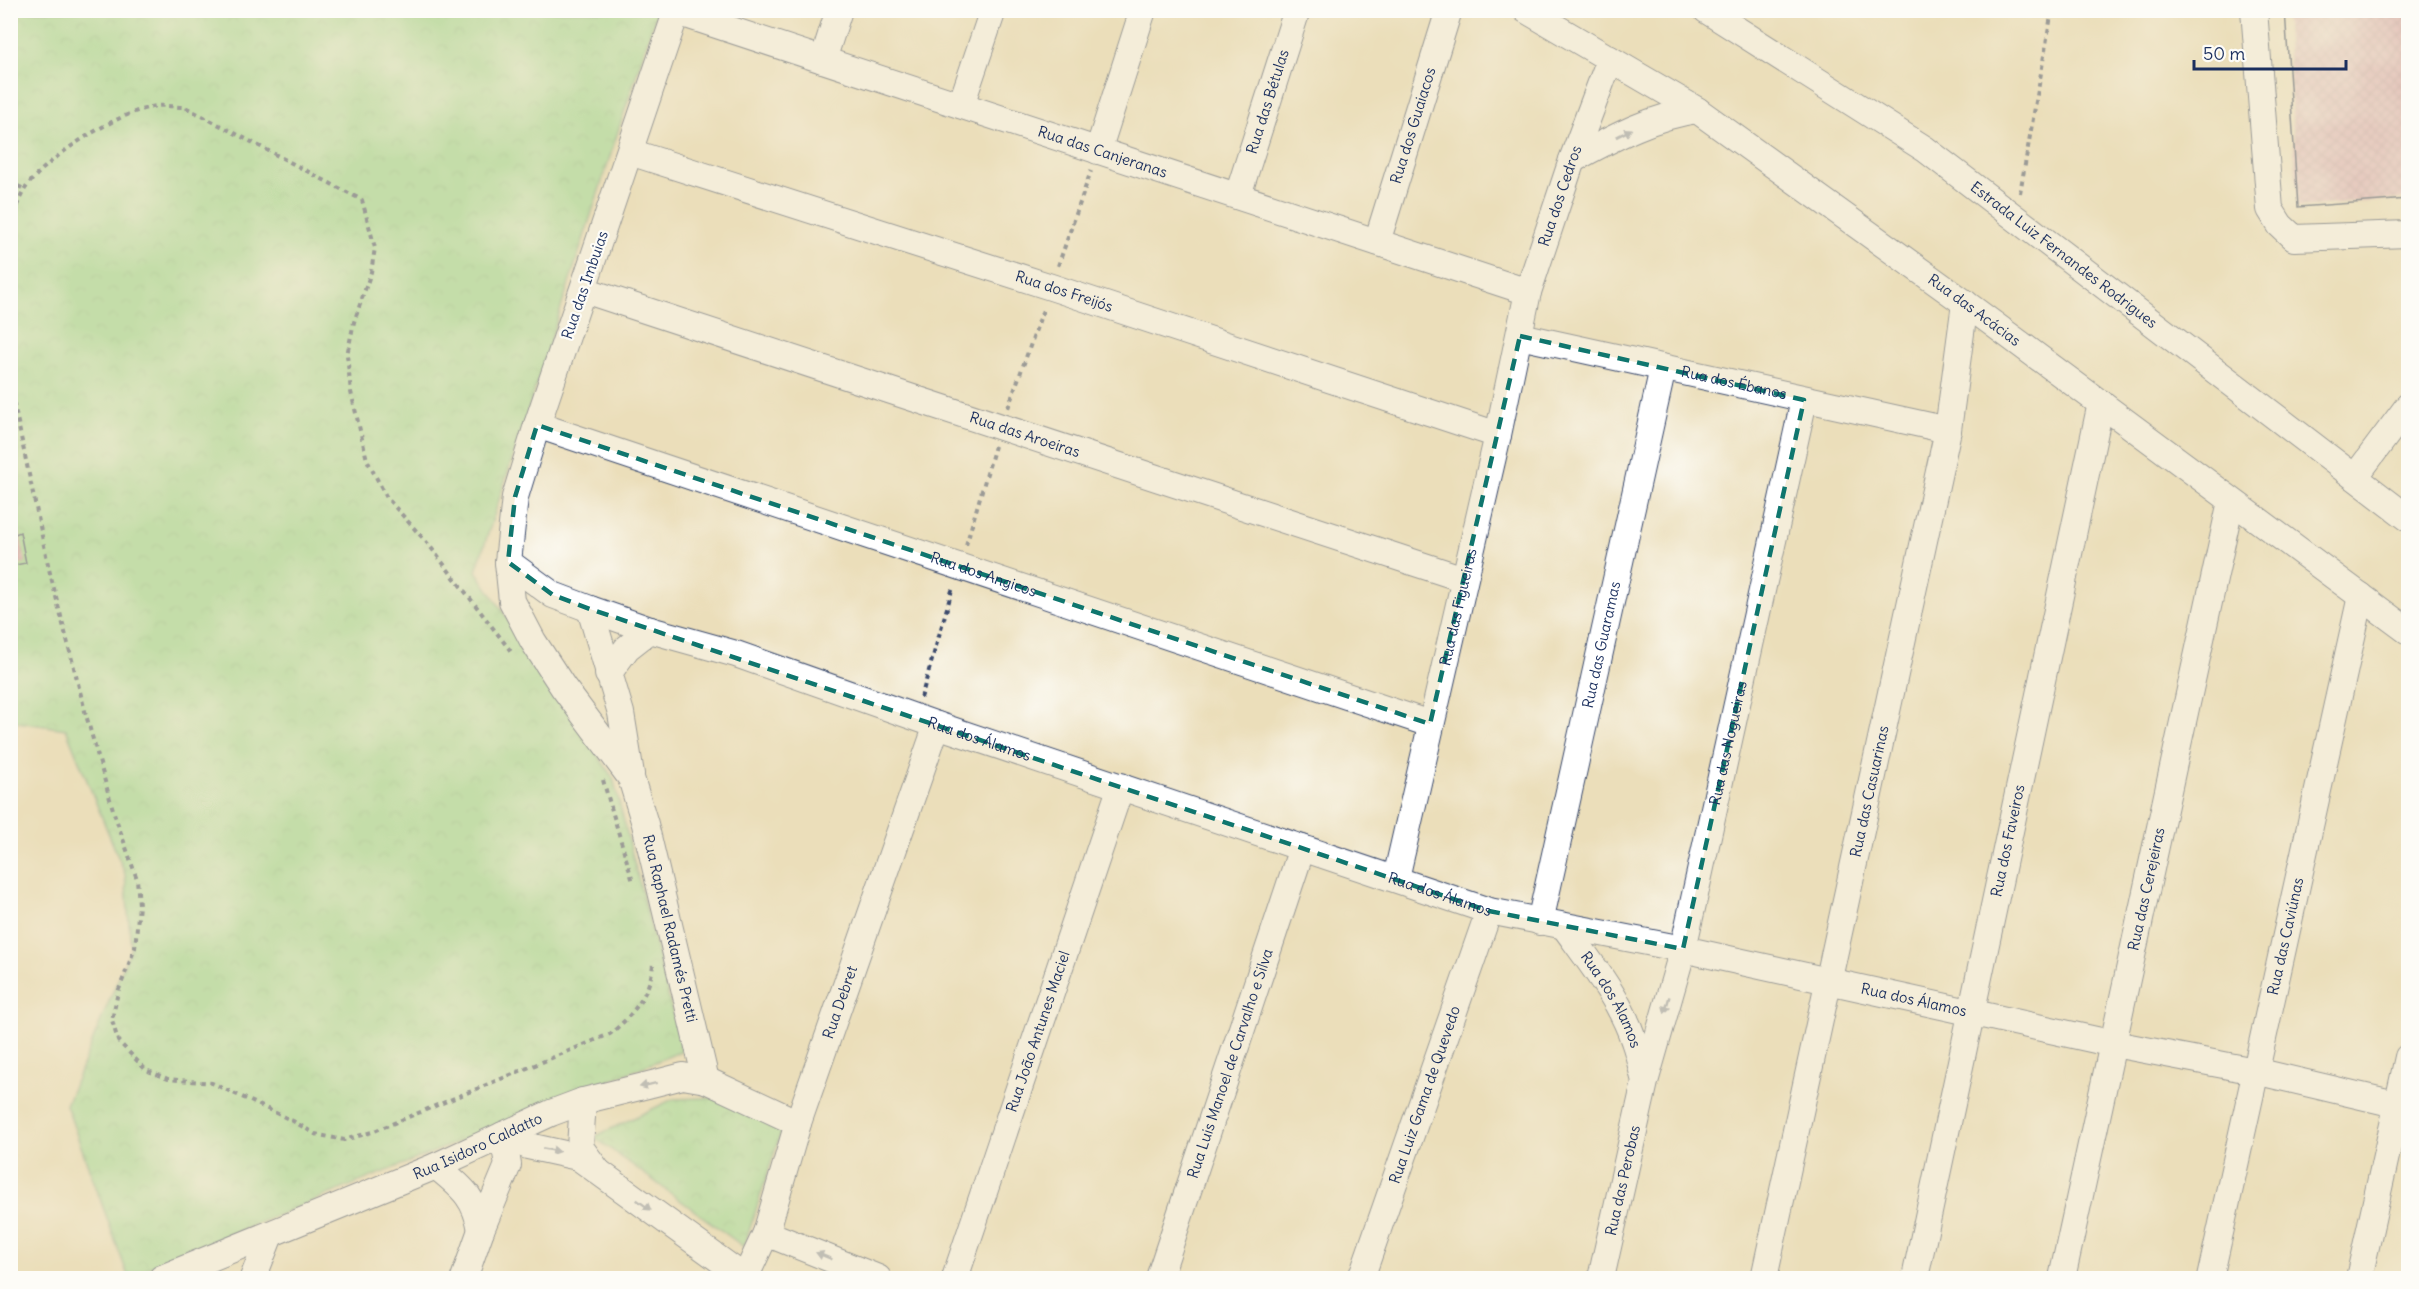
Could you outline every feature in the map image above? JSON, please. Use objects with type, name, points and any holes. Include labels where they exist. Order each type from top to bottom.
[{"type":"street","points":[[823,60],[839,10]]},
{"type":"street","points":[[961,105],[993,10]]},
{"type":"street","points":[[1098,151],[1143,10]]},
{"type":"street","name":"Rua das Bétulas","points":[[1238,195],[1297,10]]},
{"type":"street","name":"Rua dos Guaiacos","points":[[1377,242],[1449,10]]},
{"type":"street","name":"Rua das Acácias","points":[[1526,10],[1697,110],[1965,303],[2409,631]]},
{"type":"street","name":"Estrada Luiz Fernandes Rodrigues","points":[[1706,10],[1925,149],[2409,518]]},
{"type":"street","points":[[2254,10],[2270,209],[2280,225],[2295,238],[2409,234]]},
{"type":"street","name":"Rua das Canjeranas","points":[[677,11],[1528,292]]},
{"type":"street","name":"Rua das Imbuias","points":[[508,562],[515,497],[537,425],[677,11]]},
{"type":"street","name":"Rua dos Cedros","points":[[1520,336],[1528,292],[1572,160],[1610,59]]},
{"type":"street","points":[[1572,160],[1635,127],[1670,114],[1697,110]]},
{"type":"street","name":"Rua dos Freijós","points":[[630,152],[1052,287],[1498,435]]},
{"type":"street","name":"Rua das Aroeiras","points":[[584,291],[1464,579]]},
{"type":"street","name":"Rua das Casuarinas","points":[[1764,1278],[1948,430],[1965,303]]},
{"type":"street","name":"Rua das Figueiras","points":[[1396,878],[1520,336]]},
{"type":"street","name":"Rua dos Ébanos","points":[[1520,336],[1948,430]]},
{"type":"street","name":"Rua das Guaramas","points":[[1552,924],[1663,368]]},
{"type":"street","name":"Rua das Nogueiras","points":[[1645,1082],[1683,949],[1804,400]]},
{"type":"street","name":"Rua dos Faveiros","points":[[1915,1278],[2101,403]]},
{"type":"street","points":[[2355,477],[2409,406]]},
{"type":"street","name":"Rua dos Angicos","points":[[537,425],[1430,724]]},
{"type":"street","name":"Rua das Cerejeiras","points":[[2062,1278],[2231,501]]},
{"type":"street","name":"Rua dos Álamos","points":[[508,562],[553,595],[590,609],[650,630],[736,654],[938,725],[1489,911],[1683,949],[2114,1044],[2255,1071],[2403,1106]]},
{"type":"street","name":"Rua Raphael Radamés Pretti","points":[[508,562],[512,601],[533,641],[563,687],[631,778]]},
{"type":"street","name":"Rua das Caviúnas","points":[[2210,1278],[2361,596]]},
{"type":"street","name":"Rua Raphael Radamés Pretti","points":[[590,609],[621,713],[631,778],[645,824],[705,1080]]},
{"type":"street","points":[[608,674],[627,648],[650,630]]},
{"type":"street","name":"Rua Debret","points":[[745,1278],[766,1233],[798,1123],[938,725]]},
{"type":"street","name":"Rua João Antunes Maciel","points":[[955,1278],[1121,786]]},
{"type":"street","name":"Rua Luis Manoel de Carvalho e Silva","points":[[1159,1278],[1302,848]]},
{"type":"street","name":"Rua Luiz Gama de Quevedo","points":[[1361,1278],[1489,911]]},
{"type":"street","name":"Rua dos Alamos","points":[[1552,924],[1596,971],[1622,1014],[1634,1040],[1645,1082]]},
{"type":"street","points":[[2360,1278],[2403,1106],[2409,1057]]},
{"type":"street","name":"Rua Isidoro Caldatto","points":[[162,1278],[436,1166],[583,1101],[683,1076],[705,1080],[798,1123]]},
{"type":"street","name":"Rua das Perobas","points":[[1601,1278],[1645,1082]]},
{"type":"street","points":[[583,1101],[580,1147],[597,1170]]},
{"type":"street","points":[[503,1135],[528,1146],[578,1158],[745,1278]]},
{"type":"street","points":[[464,1278],[508,1165],[503,1135]]},
{"type":"street","points":[[436,1166],[464,1190],[477,1211],[481,1230]]},
{"type":"street","points":[[766,1233],[878,1278]]},
{"type":"street","points":[[253,1278],[270,1235]]},
{"type":"path","points":[[2016,218],[2052,10]]},
{"type":"path","points":[[10,223],[24,189],[49,163],[92,134],[130,113],[158,106],[185,108],[362,200],[375,248],[371,272],[354,322],[347,355],[351,392],[367,460],[387,498],[429,545],[517,660]]},
{"type":"path","points":[[10,182],[24,189]]},
{"type":"path","points":[[10,385],[49,568],[86,715],[114,813],[137,879],[139,905],[135,948],[118,992],[112,1020],[118,1041],[146,1070],[168,1079],[212,1083],[293,1121],[315,1134],[344,1140],[372,1132],[610,1034],[630,1018],[646,992],[654,964],[651,953]]},
{"type":"path","points":[[602,778],[636,890]]},
{"type":"highlighted area","points":[[1520,336],[1804,400],[1683,949],[1489,911],[590,609],[553,595],[508,562],[515,497],[537,425],[1430,724]]},
{"type":"green space","points":[[10,11],[657,11],[476,571],[613,778],[682,1051],[128,1276],[66,1105],[131,948],[125,874],[66,729],[11,721]]},
{"type":"green space","points":[[729,1097],[782,1129],[744,1247],[594,1137],[673,1099]]},
{"type":"building","points":[[2285,10],[2408,10],[2408,199],[2298,207]]},
{"type":"building","points":[[20,532],[26,563],[10,566],[10,536]]}]
